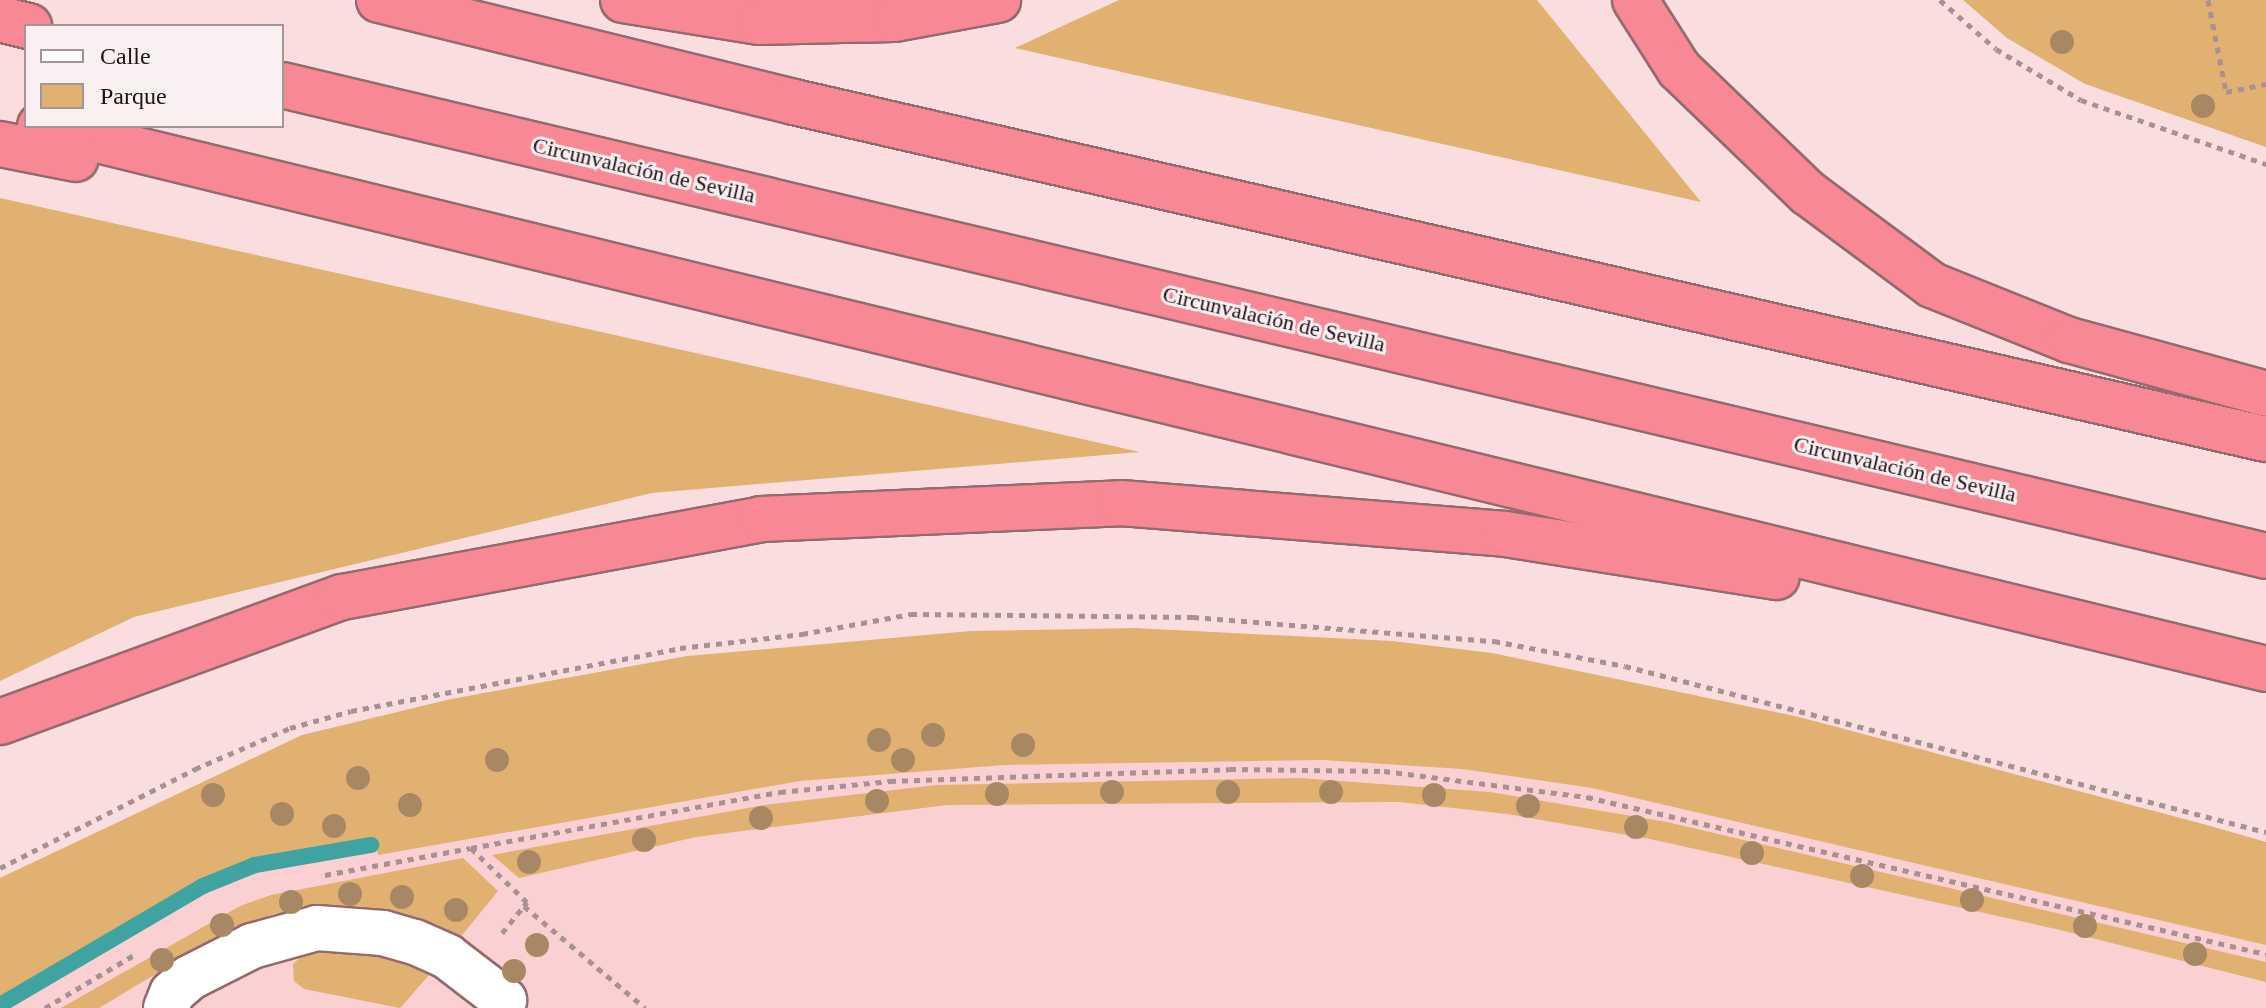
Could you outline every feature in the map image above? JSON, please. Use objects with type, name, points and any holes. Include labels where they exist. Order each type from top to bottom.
[{"type":"highway","points":[[379,0],[794,102],[2266,439]]},
{"type":"highway","points":[[623,0],[759,22],[894,19],[998,0]]},
{"type":"highway","points":[[1635,0],[1679,69],[1808,193],[1932,285],[2069,340],[2266,394]]},
{"type":"highway","points":[[0,19],[24,25]]},
{"type":"highway","name":"Circunvalación de Sevilla","points":[[284,85],[2266,556]]},
{"type":"highway","points":[[0,116],[24,122]]},
{"type":"highway","points":[[48,128],[473,235],[2266,669]]},
{"type":"highway","points":[[0,144],[473,235]]},
{"type":"highway","points":[[0,722],[342,597],[777,518],[1152,505],[1505,534],[2068,622]]},
{"type":"lane","points":[[166,1008],[172,993],[189,978],[252,946],[317,928],[383,933],[415,942],[448,957],[504,1000]]},
{"type":"path","points":[[1940,0],[1996,49],[2070,94],[2266,164]]},
{"type":"path","points":[[2208,0],[2226,92],[2266,84]]},
{"type":"path","points":[[0,868],[195,769],[290,728],[336,715],[680,648],[802,634],[911,614],[1193,617],[1494,641],[1625,666],[2266,832]]},
{"type":"path","points":[[471,848],[780,792],[890,781],[1230,769],[1384,771],[1587,797],[2266,954]]},
{"type":"path","points":[[507,883],[527,902],[524,906],[645,1008]]},
{"type":"shaded area","points":[[667,666],[2266,855],[2266,1008],[0,1008],[0,971]]},
{"type":"green space","points":[[1119,0],[1537,0],[1701,202],[1015,48]]},
{"type":"green space","points":[[1963,0],[2266,0],[2266,147],[2085,84],[2007,38]]},
{"type":"green space","points":[[0,198],[1140,452],[652,493],[134,617],[0,681]]},
{"type":"green space","points":[[1135,628],[1392,641],[1492,653],[1799,717],[2207,825],[2266,842],[2266,945],[1592,788],[1462,769],[1323,760],[1004,765],[800,781],[378,855],[375,839],[255,859],[187,888],[0,997],[0,878],[302,735],[451,699],[687,656],[971,631]]},
{"type":"green space","points":[[1299,778],[1490,792],[1667,822],[2266,962],[2266,982],[2056,929],[1650,839],[1507,814],[1399,802],[947,805],[696,837],[519,878],[492,855],[764,805],[937,785]]},
{"type":"green space","points":[[463,858],[498,891],[459,939],[384,910],[324,907],[273,914],[204,945],[99,1008],[61,1008],[240,906],[271,895]]},
{"type":"green space","points":[[345,952],[393,959],[429,975],[400,1008],[304,989],[294,981],[293,964],[304,954]]},
{"type":"waterway","points":[[0,1005],[203,886],[255,865],[371,845]]}]
